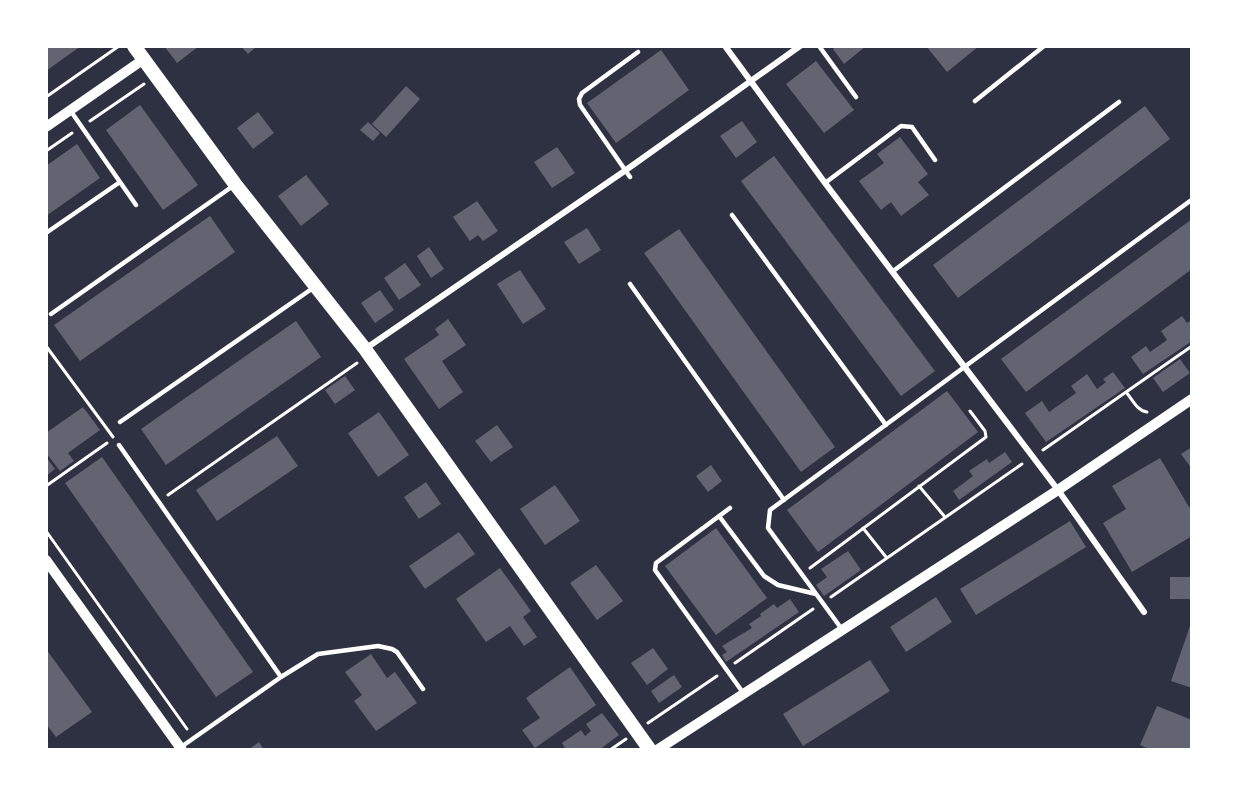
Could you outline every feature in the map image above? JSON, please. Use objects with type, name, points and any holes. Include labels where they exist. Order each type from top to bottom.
[{"type":"main road","points":[[134,46],[235,184],[315,286],[362,355],[637,730],[657,749]]},
{"type":"street","points":[[725,46],[825,183],[1058,490],[1144,612]]},
{"type":"street","points":[[362,355],[800,46]]},
{"type":"street","points":[[46,127],[144,59]]},
{"type":"street","points":[[657,749],[843,631],[1058,490],[1191,399]]},
{"type":"street","points":[[46,560],[180,749]]},
{"type":"lane","points":[[819,46],[856,97]]},
{"type":"lane","points":[[975,100],[1044,46]]},
{"type":"lane","points":[[630,177],[580,105],[579,99],[582,93],[638,52]]},
{"type":"lane","points":[[892,272],[1119,102]]},
{"type":"lane","points":[[70,110],[136,205]]},
{"type":"lane","points":[[825,183],[902,126],[912,127],[935,160]]},
{"type":"lane","points":[[46,233],[120,182]]},
{"type":"lane","points":[[51,314],[235,184]]},
{"type":"lane","points":[[843,631],[768,528],[770,510],[1190,201]]},
{"type":"lane","points":[[732,216],[886,425]]},
{"type":"lane","points":[[630,284],[784,500]]},
{"type":"lane","points":[[120,422],[315,286]]},
{"type":"lane","points":[[119,445],[281,677]]},
{"type":"lane","points":[[730,508],[656,563],[655,570],[744,694]]},
{"type":"lane","points":[[719,516],[771,582],[816,594]]},
{"type":"lane","points":[[180,749],[281,677],[318,654],[378,646],[392,649],[397,652],[423,689]]},
{"type":"path","points":[[46,97],[118,46]]},
{"type":"path","points":[[81,127],[155,76]]},
{"type":"path","points":[[46,151],[73,133]]},
{"type":"path","points":[[46,346],[114,438],[46,486]]},
{"type":"path","points":[[1039,452],[1191,346]]},
{"type":"path","points":[[159,501],[362,355]]},
{"type":"path","points":[[1126,392],[1142,412],[1154,410]]},
{"type":"path","points":[[802,574],[986,437],[985,431],[970,411]]},
{"type":"path","points":[[829,598],[1026,462]]},
{"type":"path","points":[[919,486],[945,517]]},
{"type":"path","points":[[863,528],[887,558]]},
{"type":"path","points":[[46,531],[194,738]]},
{"type":"path","points":[[734,664],[820,604]]},
{"type":"path","points":[[637,730],[724,671]]},
{"type":"building","points":[[46,46],[81,46],[46,71]]},
{"type":"building","points":[[164,46],[199,46],[177,63]]},
{"type":"building","points":[[241,46],[257,46],[248,54]]},
{"type":"building","points":[[836,46],[866,46],[844,64],[833,49]]},
{"type":"building","points":[[926,46],[979,46],[947,72]]},
{"type":"building","points":[[661,50],[689,90],[616,143],[587,103]]},
{"type":"building","points":[[816,61],[854,110],[824,133],[786,84]]},
{"type":"building","points":[[406,86],[420,99],[386,137],[372,124]]},
{"type":"building","points":[[140,105],[198,185],[163,210],[106,130]]},
{"type":"building","points":[[1145,106],[1170,139],[958,298],[933,265]]},
{"type":"building","points":[[258,112],[274,133],[253,149],[237,128]]},
{"type":"building","points":[[742,121],[757,142],[736,158],[720,136]]},
{"type":"building","points":[[368,122],[380,133],[373,141],[360,130]]},
{"type":"building","points":[[900,137],[928,174],[918,182],[929,195],[901,216],[891,202],[881,210],[859,181],[884,163],[877,154]]},
{"type":"building","points":[[77,144],[100,178],[46,216],[46,166]]},
{"type":"building","points":[[557,147],[575,173],[552,188],[534,162]]},
{"type":"building","points":[[774,156],[935,371],[901,396],[741,181]]},
{"type":"building","points":[[306,175],[329,204],[301,226],[278,196]]},
{"type":"building","points":[[477,201],[498,231],[483,241],[478,235],[470,241],[453,217]]},
{"type":"building","points":[[210,216],[235,252],[80,361],[54,325]]},
{"type":"building","points":[[1192,219],[1192,269],[1026,392],[1001,359]]},
{"type":"building","points":[[587,228],[601,250],[579,264],[564,242]]},
{"type":"building","points":[[679,229],[835,447],[801,472],[644,253]]},
{"type":"building","points":[[429,247],[444,269],[431,278],[417,256]]},
{"type":"building","points":[[405,263],[421,285],[399,300],[384,278]]},
{"type":"building","points":[[520,270],[546,309],[523,324],[497,284]]},
{"type":"building","points":[[380,290],[394,310],[375,323],[361,303]]},
{"type":"building","points":[[1182,316],[1187,323],[1192,320],[1192,341],[1143,374],[1131,357],[1146,346],[1150,352],[1167,340],[1161,331]]},
{"type":"building","points":[[448,319],[466,345],[442,361],[463,392],[439,409],[404,359],[439,335],[435,329]]},
{"type":"building","points":[[296,321],[321,357],[166,465],[141,429]]},
{"type":"building","points":[[1180,359],[1190,373],[1163,392],[1153,378]]},
{"type":"building","points":[[1113,372],[1125,388],[1046,442],[1025,413],[1042,401],[1049,412],[1076,393],[1071,386],[1087,374],[1097,389],[1106,382],[1103,379]]},
{"type":"building","points":[[345,376],[355,390],[335,404],[325,390]]},
{"type":"building","points":[[947,391],[978,432],[818,552],[787,510]]},
{"type":"building","points":[[83,407],[100,430],[68,453],[74,461],[60,471],[46,453],[46,433]]},
{"type":"building","points":[[379,412],[409,455],[378,477],[348,433]]},
{"type":"building","points":[[497,425],[513,447],[491,462],[475,441]]},
{"type":"building","points":[[277,436],[298,466],[217,521],[196,490]]},
{"type":"building","points":[[1192,447],[1192,469],[1181,454]]},
{"type":"building","points":[[1005,452],[1012,462],[959,500],[953,491],[973,476],[969,471],[987,459],[989,463]]},
{"type":"building","points":[[46,457],[55,469],[46,476]]},
{"type":"building","points":[[102,457],[253,672],[216,697],[65,483]]},
{"type":"building","points":[[1160,458],[1192,512],[1192,536],[1132,572],[1103,523],[1126,509],[1112,486]]},
{"type":"building","points":[[711,465],[722,481],[708,492],[696,476]]},
{"type":"building","points":[[426,482],[441,504],[419,519],[404,497]]},
{"type":"building","points":[[555,485],[580,521],[545,545],[520,509]]},
{"type":"building","points":[[1070,521],[1086,547],[976,615],[960,589]]},
{"type":"building","points":[[716,528],[767,598],[716,635],[665,566]]},
{"type":"building","points":[[459,532],[475,554],[425,589],[409,566]]},
{"type":"building","points":[[848,551],[861,570],[824,596],[816,585],[827,577],[821,569]]},
{"type":"building","points":[[596,565],[623,601],[597,620],[570,583]]},
{"type":"building","points":[[500,568],[531,611],[523,617],[537,637],[524,646],[510,626],[486,642],[456,599]]},
{"type":"building","points":[[1170,577],[1192,577],[1192,599],[1170,599]]},
{"type":"building","points":[[936,597],[952,622],[906,652],[890,627]]},
{"type":"building","points":[[790,599],[799,612],[726,662],[722,655],[727,652],[722,646],[752,628],[749,624],[774,604],[777,608]]},
{"type":"building","points":[[1192,623],[1192,688],[1171,681]]},
{"type":"building","points":[[653,648],[668,669],[647,685],[631,663]]},
{"type":"building","points":[[46,649],[92,712],[56,737],[46,724]]},
{"type":"building","points":[[371,654],[387,678],[395,672],[417,703],[376,731],[354,701],[362,695],[345,672]]},
{"type":"building","points":[[870,660],[890,691],[803,746],[783,714]]},
{"type":"building","points":[[570,667],[596,705],[535,748],[522,730],[540,718],[526,698]]},
{"type":"building","points":[[674,675],[682,687],[659,703],[651,691]]},
{"type":"building","points":[[1157,706],[1192,720],[1192,750],[1151,750],[1140,745]]},
{"type":"building","points":[[602,713],[619,735],[599,750],[566,750],[562,743],[581,730],[585,736],[591,731],[586,724]]},
{"type":"building","points":[[259,742],[264,750],[248,750]]}]
